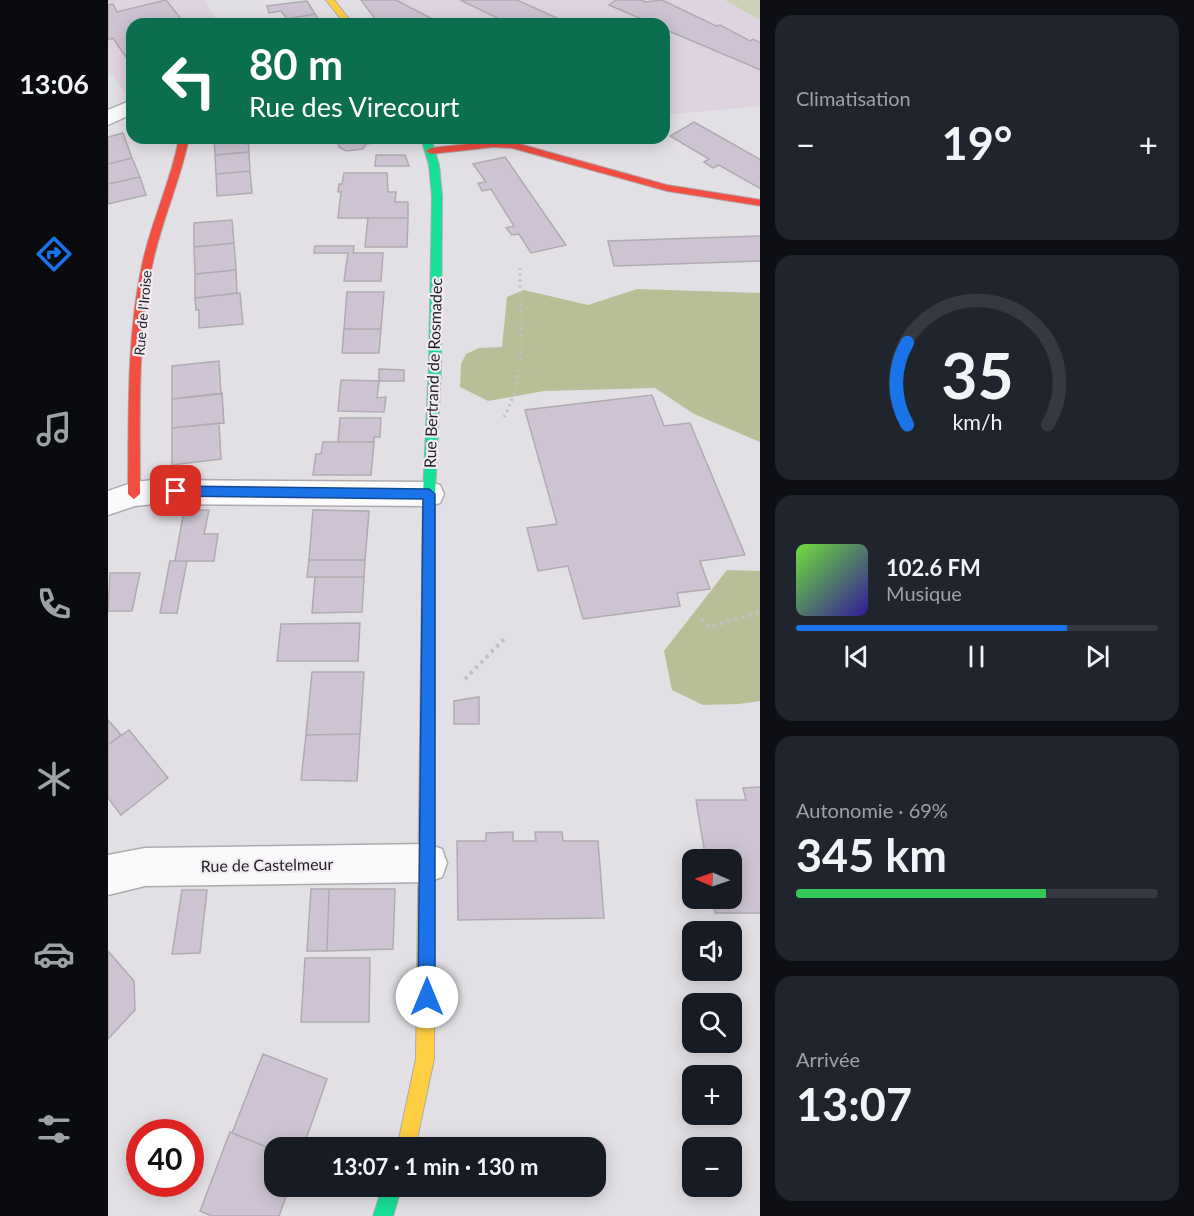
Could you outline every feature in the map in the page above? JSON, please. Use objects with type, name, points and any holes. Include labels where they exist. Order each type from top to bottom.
[{"type":"street","points":[[330,0],[344,18]]},
{"type":"street","points":[[108,118],[126,109]]},
{"type":"street","name":"Rue de l'Iroise","points":[[121,499],[144,285],[153,245],[178,171],[183,144]]},
{"type":"street","points":[[428,145],[513,145],[674,191],[724,200],[760,203]]},
{"type":"street","name":"Rue Bertrand de Rosmadec","points":[[408,1137],[424,1059],[428,863],[429,494],[435,365],[437,206],[436,181],[428,145]]},
{"type":"street","points":[[121,499],[176,491],[429,494]]},
{"type":"street","name":"Rue de Castelmeur","points":[[108,875],[145,867],[428,863]]},
{"type":"street","points":[[383,1216],[389,1197]]},
{"type":"path","points":[[504,417],[510,409],[518,380],[520,268]]},
{"type":"path","points":[[701,619],[710,627],[760,612]]},
{"type":"shaded area","points":[[108,0],[205,0],[215,18],[126,18],[126,97],[113,75],[108,75]]},
{"type":"shaded area","points":[[361,0],[760,0],[760,106],[670,115],[670,18],[374,18]]},
{"type":"green space","points":[[725,0],[760,0],[760,20]]},
{"type":"green space","points":[[637,289],[760,293],[760,442],[694,414],[655,388],[544,391],[488,401],[460,387],[461,364],[466,354],[479,348],[502,347],[507,297],[524,290],[588,305]]},
{"type":"green space","points":[[727,570],[760,571],[760,701],[703,705],[672,690],[664,651]]},
{"type":"building","points":[[166,0],[180,18],[126,18],[126,57],[113,38],[108,40],[108,5],[113,4],[117,12]]},
{"type":"building","points":[[361,0],[396,0],[430,18],[374,18]]},
{"type":"building","points":[[460,0],[517,0],[557,18],[498,18]]},
{"type":"building","points":[[616,0],[646,2],[662,0],[716,26],[720,25],[750,41],[753,39],[760,42],[760,70],[670,32],[670,18],[639,18],[609,5]]},
{"type":"building","points":[[307,1],[315,14],[286,18],[281,11],[269,13],[267,6]]},
{"type":"building","points":[[315,14],[317,18],[292,18]]},
{"type":"building","points":[[694,122],[760,159],[760,188],[719,165],[713,168],[704,162],[709,159],[670,136]]},
{"type":"building","points":[[123,133],[132,158],[108,164],[108,137]]},
{"type":"building","points":[[214,144],[248,144],[249,152],[215,155]]},
{"type":"building","points":[[338,144],[366,144],[363,149],[346,151]]},
{"type":"building","points":[[249,152],[250,171],[216,174],[215,155]]},
{"type":"building","points":[[376,155],[405,155],[409,166],[375,166]]},
{"type":"building","points":[[505,157],[566,245],[531,253],[519,234],[512,235],[506,228],[514,226],[491,189],[482,191],[478,183],[486,182],[473,164]]},
{"type":"building","points":[[132,158],[140,177],[108,184],[108,164]]},
{"type":"building","points":[[250,171],[252,193],[217,196],[216,174]]},
{"type":"building","points":[[344,173],[387,173],[388,192],[396,192],[395,202],[408,202],[408,218],[338,218],[341,192],[338,192],[339,184],[342,184]]},
{"type":"building","points":[[140,177],[146,195],[108,204],[108,184]]},
{"type":"building","points":[[368,218],[408,218],[407,247],[365,247]]},
{"type":"building","points":[[232,220],[234,243],[194,247],[194,223]]},
{"type":"building","points":[[760,236],[760,261],[614,266],[608,241]]},
{"type":"building","points":[[234,243],[236,270],[195,274],[194,247]]},
{"type":"building","points":[[315,246],[354,246],[353,253],[383,253],[381,281],[344,281],[348,253],[314,253]]},
{"type":"building","points":[[236,270],[237,293],[195,298],[195,274]]},
{"type":"building","points":[[347,292],[384,292],[381,329],[344,329]]},
{"type":"building","points":[[240,293],[243,324],[199,328],[199,310],[196,310],[195,298]]},
{"type":"building","points":[[344,329],[381,329],[379,353],[342,353]]},
{"type":"building","points":[[219,361],[221,394],[172,399],[172,366]]},
{"type":"building","points":[[379,369],[404,370],[404,381],[379,381]]},
{"type":"building","points":[[341,380],[379,381],[377,398],[386,397],[384,412],[338,411]]},
{"type":"building","points":[[222,393],[224,423],[172,428],[172,399]]},
{"type":"building","points":[[652,395],[664,426],[690,423],[745,555],[700,561],[710,589],[677,593],[680,606],[583,619],[568,566],[538,571],[527,528],[557,524],[525,410]]},
{"type":"building","points":[[340,418],[381,418],[380,437],[374,437],[374,442],[338,442]]},
{"type":"building","points":[[219,423],[221,459],[172,465],[172,428]]},
{"type":"building","points":[[323,442],[374,442],[371,475],[313,475],[316,454],[321,454]]},
{"type":"building","points":[[184,510],[209,510],[204,534],[218,534],[214,561],[175,561]]},
{"type":"building","points":[[313,510],[369,511],[365,560],[309,560]]},
{"type":"building","points":[[309,560],[365,560],[364,577],[307,577]]},
{"type":"building","points":[[170,561],[187,561],[177,613],[160,613]]},
{"type":"building","points":[[110,573],[140,573],[132,611],[108,611]]},
{"type":"building","points":[[315,577],[364,577],[362,612],[312,613]]},
{"type":"building","points":[[360,623],[358,661],[277,661],[281,624]]},
{"type":"building","points":[[312,672],[364,672],[360,734],[306,735]]},
{"type":"building","points":[[479,697],[479,724],[454,724],[454,701]]},
{"type":"building","points":[[108,720],[121,735],[108,745]]},
{"type":"building","points":[[129,730],[168,778],[121,815],[108,798],[108,745]]},
{"type":"building","points":[[360,734],[357,781],[301,780],[306,735]]},
{"type":"building","points":[[760,787],[760,913],[715,913],[714,909],[742,909],[742,849],[704,849],[696,800],[746,800],[743,788]]},
{"type":"building","points":[[513,832],[513,841],[536,841],[535,832],[562,832],[563,841],[598,841],[604,918],[458,920],[457,841],[486,841],[486,833]]},
{"type":"building","points":[[311,889],[329,889],[327,951],[307,951]]},
{"type":"building","points":[[329,889],[395,889],[393,949],[327,951]]},
{"type":"building","points":[[182,890],[207,890],[200,953],[172,954]]},
{"type":"building","points":[[108,951],[134,981],[135,1010],[108,1039]]},
{"type":"building","points":[[305,958],[370,958],[369,1022],[301,1022]]},
{"type":"building","points":[[263,1054],[327,1079],[307,1137],[264,1137],[264,1146],[232,1133]]},
{"type":"building","points":[[230,1132],[264,1146],[264,1197],[286,1197],[279,1216],[212,1216],[200,1211]]},
{"type":"traffic: fast","points":[[428,144],[434,165],[437,196],[435,365],[429,494],[428,660]]},
{"type":"traffic: fast","points":[[383,1216],[389,1197]]},
{"type":"traffic: slow","points":[[330,0],[344,18]]},
{"type":"traffic: slow","points":[[408,1137],[425,1059],[428,660]]},
{"type":"traffic: jam","points":[[134,494],[136,350],[142,293],[151,249],[177,170],[183,144]]},
{"type":"traffic: jam","points":[[431,151],[494,144]]},
{"type":"traffic: jam","points":[[494,144],[513,145],[667,188],[760,203]]},
{"type":"route","points":[[176,491],[429,494],[427,997]]}]
